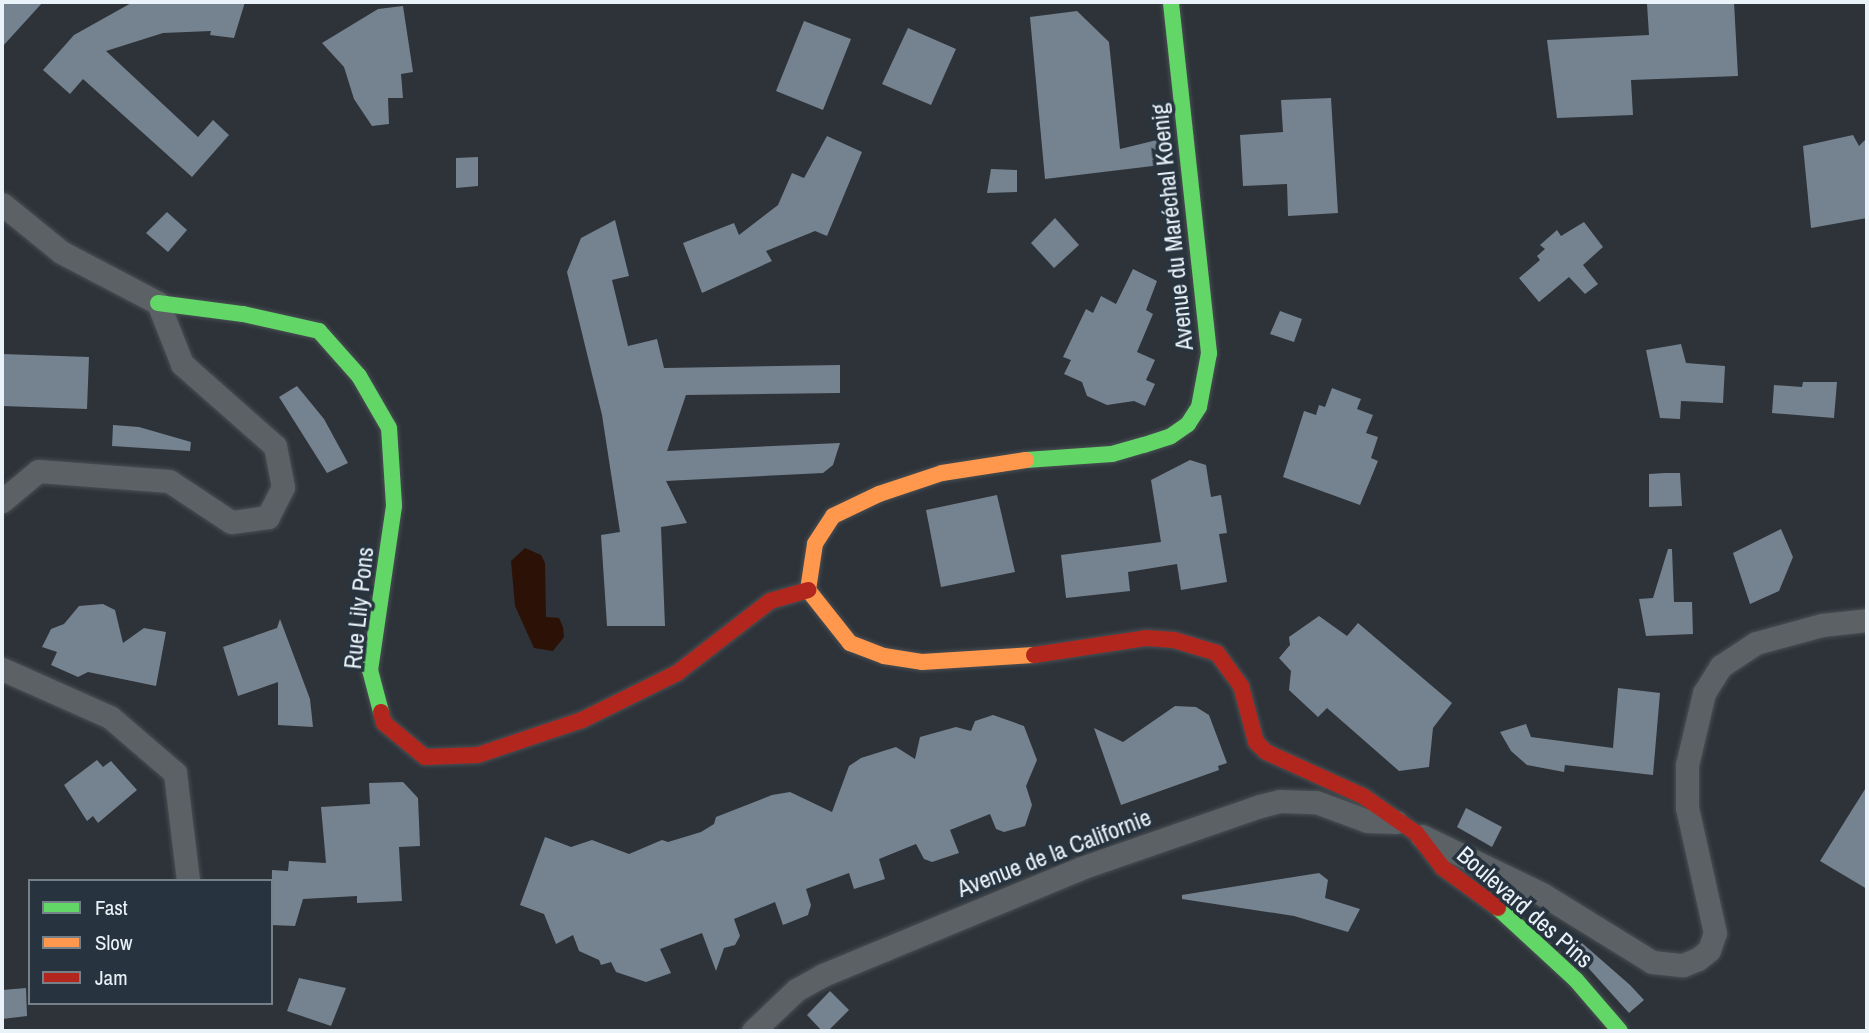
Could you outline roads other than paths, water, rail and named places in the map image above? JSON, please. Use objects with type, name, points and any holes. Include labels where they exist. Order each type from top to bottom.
[{"type":"street","name":"Avenue du Maréchal Koenig","points":[[808,590],[815,544],[834,516],[879,494],[942,473],[1133,448],[1171,436],[1188,424],[1199,407],[1209,353],[1171,2]]},
{"type":"street","points":[[2,204],[61,253],[158,303],[182,364],[275,446],[283,487],[268,517],[231,522],[169,481],[38,471],[2,501]]},
{"type":"street","name":"Rue Lily Pons","points":[[158,303],[243,314],[319,331],[359,376],[389,428],[394,506],[370,670],[384,723],[425,757],[478,755],[582,720],[677,673],[770,601],[808,590]]},
{"type":"street","points":[[808,590],[850,643],[884,656],[922,662],[1041,654],[1146,638],[1203,646],[1230,667],[1241,686],[1256,742],[1266,752],[1363,796],[1406,827],[1542,894],[1652,962],[1683,965],[1698,959],[1709,950],[1715,933],[1687,808],[1687,765],[1704,693],[1721,666],[1756,643],[1822,625],[1867,620]]},
{"type":"street","points":[[2,669],[110,717],[175,772],[188,879]]},
{"type":"street","name":"Avenue de la Californie","points":[[753,1031],[796,990],[835,969],[1081,869],[1260,806],[1280,801],[1316,802],[1367,821],[1406,827]]},
{"type":"street","name":"Boulevard des Pins","points":[[1406,827],[1443,868],[1487,898],[1539,946],[1620,1031]]}]
